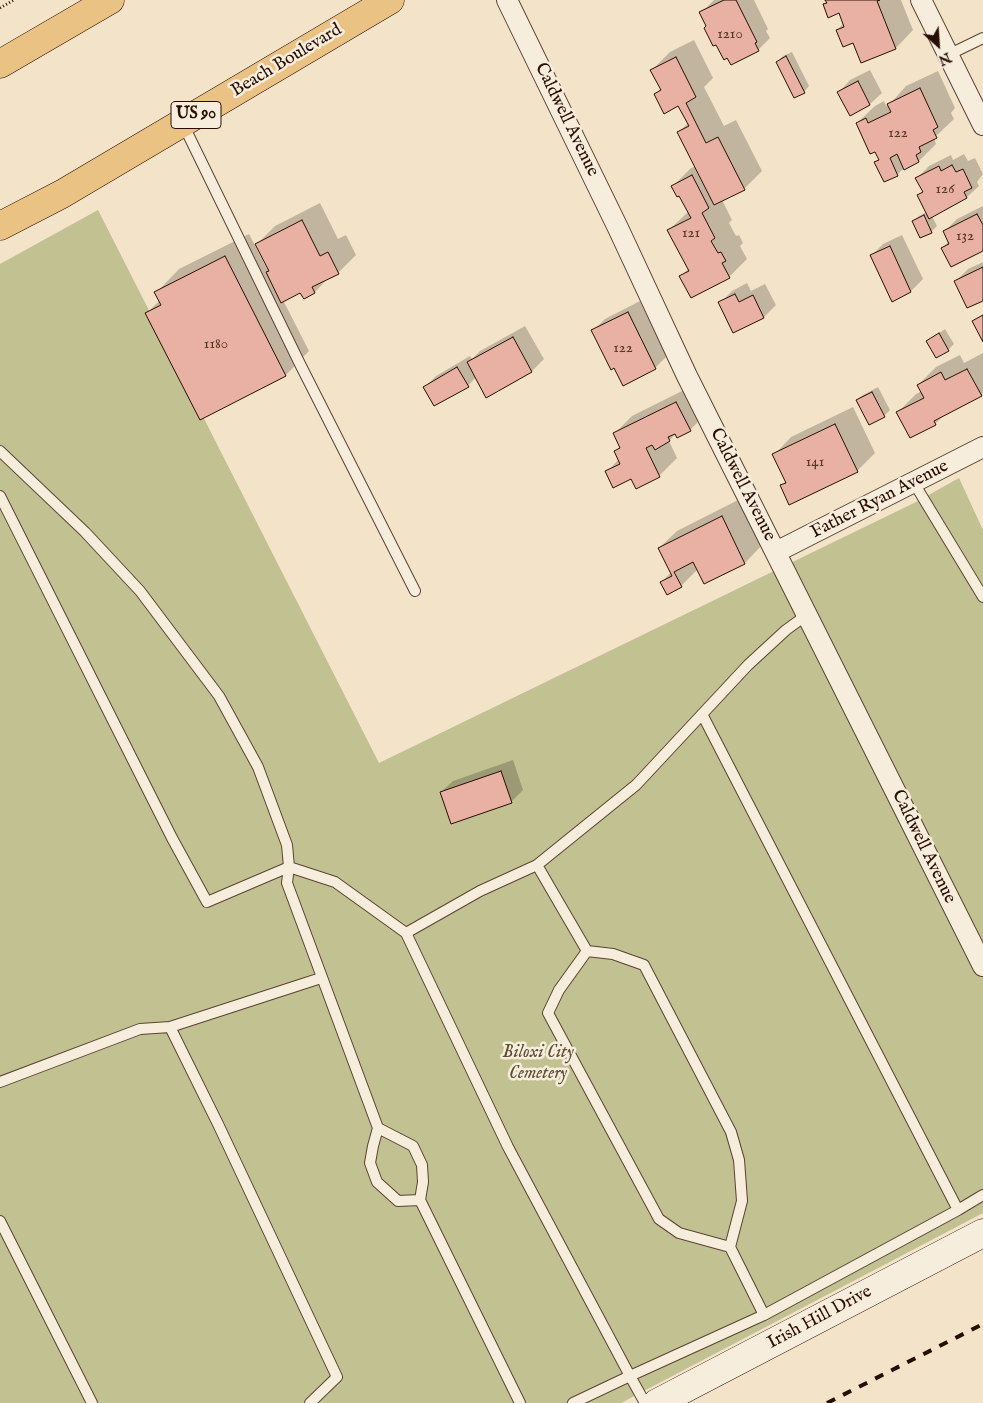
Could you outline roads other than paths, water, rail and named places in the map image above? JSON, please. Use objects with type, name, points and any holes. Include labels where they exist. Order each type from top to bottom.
[{"type":"main road","points":[[0,64],[110,0]]},
{"type":"main road","name":"Beach Boulevard","points":[[0,226],[62,194],[390,0]]},
{"type":"main road","name":"Irish Hill Drive","points":[[657,1403],[983,1233]]},
{"type":"street","name":"Caldwell Avenue","points":[[507,0],[614,219],[687,376],[983,966]]},
{"type":"street","points":[[921,0],[983,125]]},
{"type":"street","name":"Father Ryan Avenue","points":[[776,552],[983,447]]},
{"type":"lane","points":[[948,55],[983,38]]},
{"type":"lane","points":[[183,123],[300,364],[414,591]]},
{"type":"lane","points":[[0,451],[86,532],[140,591],[219,696],[258,767],[287,845],[289,867],[287,883],[378,1128],[370,1163],[377,1182],[398,1201],[420,1200]]},
{"type":"lane","points":[[914,482],[983,597]]},
{"type":"lane","points":[[0,496],[172,838],[207,902],[289,867],[335,882],[406,933],[508,1147],[646,1403]]},
{"type":"lane","points":[[406,933],[480,891],[537,865],[636,785],[748,665],[786,630],[808,614]]},
{"type":"lane","points":[[702,714],[958,1210]]},
{"type":"lane","points":[[537,865],[587,951]]},
{"type":"lane","points":[[587,951],[559,990],[548,1013],[658,1219],[679,1233],[730,1247]]},
{"type":"lane","points":[[587,951],[613,954],[644,966],[731,1132],[739,1160],[742,1201],[730,1247],[764,1315]]},
{"type":"lane","points":[[0,1082],[140,1029],[170,1027],[321,978]]},
{"type":"lane","points":[[170,1027],[218,1124],[337,1377],[310,1403]]},
{"type":"lane","points":[[378,1128],[413,1146],[422,1165],[423,1182],[420,1200],[520,1403]]},
{"type":"lane","points":[[574,1403],[764,1315],[983,1195]]},
{"type":"lane","points":[[0,1221],[92,1403]]},
{"type":"railway","points":[[827,1403],[983,1324]]},
{"type":"park label","name":"Biloxi City Cemetery","points":[[538,1063]]}]
